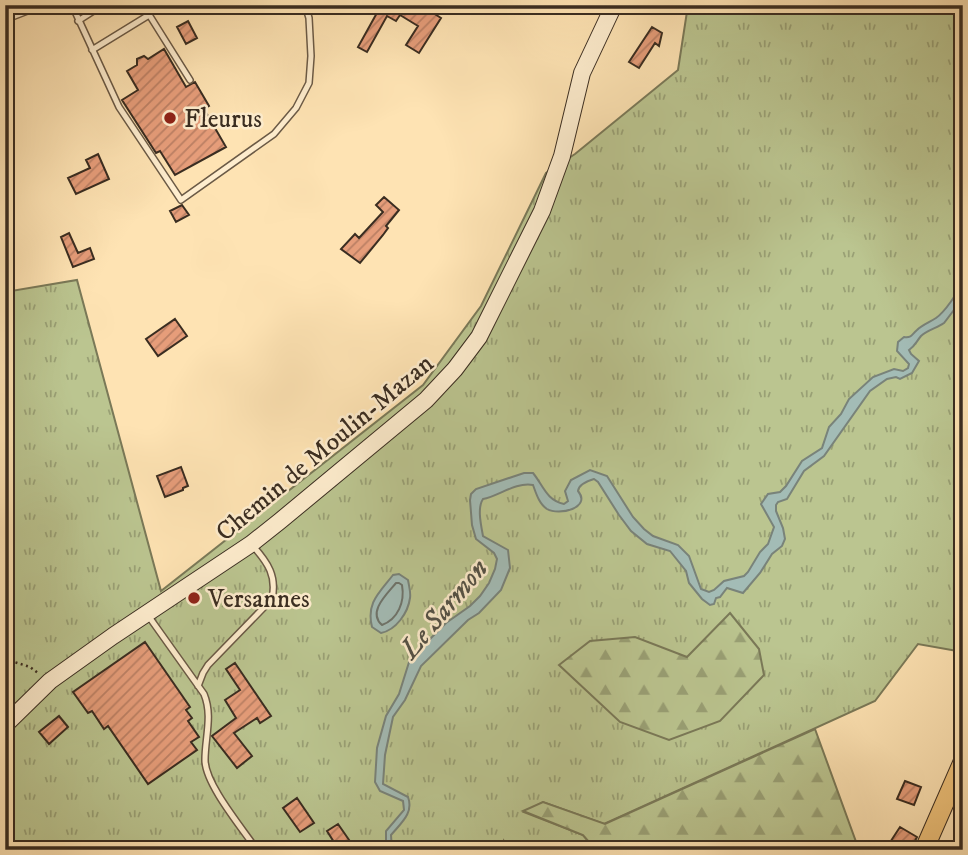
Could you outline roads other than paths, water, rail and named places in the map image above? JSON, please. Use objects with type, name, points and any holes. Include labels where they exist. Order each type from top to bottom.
[{"type":"main road","points":[[924,850],[963,761]]},
{"type":"street","points":[[5,17],[36,5]]},
{"type":"street","name":"Chemin de Moulin-Mazan","points":[[5,725],[50,681],[251,544],[426,400],[455,369],[480,337],[542,211],[562,156],[582,73],[614,5]]},
{"type":"lane","points":[[72,5],[120,107],[181,200],[275,134],[296,108],[309,83],[311,56],[309,18],[305,5]]},
{"type":"lane","points":[[78,21],[103,5]]},
{"type":"lane","points":[[143,5],[190,80]]},
{"type":"lane","points":[[92,50],[149,15]]},
{"type":"lane","points":[[198,686],[208,665],[272,598],[275,585],[273,578],[263,558],[251,544]]},
{"type":"lane","points":[[146,614],[198,686],[208,705],[205,761],[207,773],[257,850]]},
{"type":"water","points":[[963,282],[963,298],[944,323],[923,334],[909,350],[919,361],[912,373],[900,379],[887,379],[870,391],[824,456],[804,471],[787,499],[778,502],[776,511],[785,539],[743,593],[727,588],[716,598],[714,604],[710,605],[702,599],[689,583],[686,571],[670,551],[647,544],[631,531],[594,479],[580,486],[578,491],[581,502],[566,511],[552,511],[544,507],[533,485],[513,487],[483,499],[480,512],[483,536],[508,550],[510,568],[501,590],[421,666],[405,700],[393,717],[385,755],[383,784],[408,797],[409,808],[405,818],[391,835],[392,850],[386,850],[386,831],[404,810],[403,801],[380,791],[375,782],[377,748],[386,716],[399,694],[410,659],[446,623],[480,596],[495,569],[497,559],[494,553],[476,539],[472,525],[470,500],[476,489],[524,473],[533,473],[549,496],[564,504],[568,501],[565,491],[571,480],[590,470],[607,476],[633,517],[644,529],[653,536],[678,545],[689,556],[701,589],[709,592],[714,590],[724,581],[744,576],[768,544],[774,527],[761,504],[768,494],[780,492],[802,461],[822,448],[829,427],[841,414],[849,399],[873,377],[894,369],[903,371],[908,368],[909,364],[897,351],[898,342],[904,337],[910,337],[940,315]]},
{"type":"water","points":[[399,574],[408,580],[409,604],[396,625],[381,633],[372,627],[372,605],[393,575]]},
{"type":"place","name":"Fleurus","points":[[170,118]]},
{"type":"place","name":"Versannes","points":[[194,598]]},
{"type":"water label","name":"Le Sarmon","points":[[443,608]]}]
